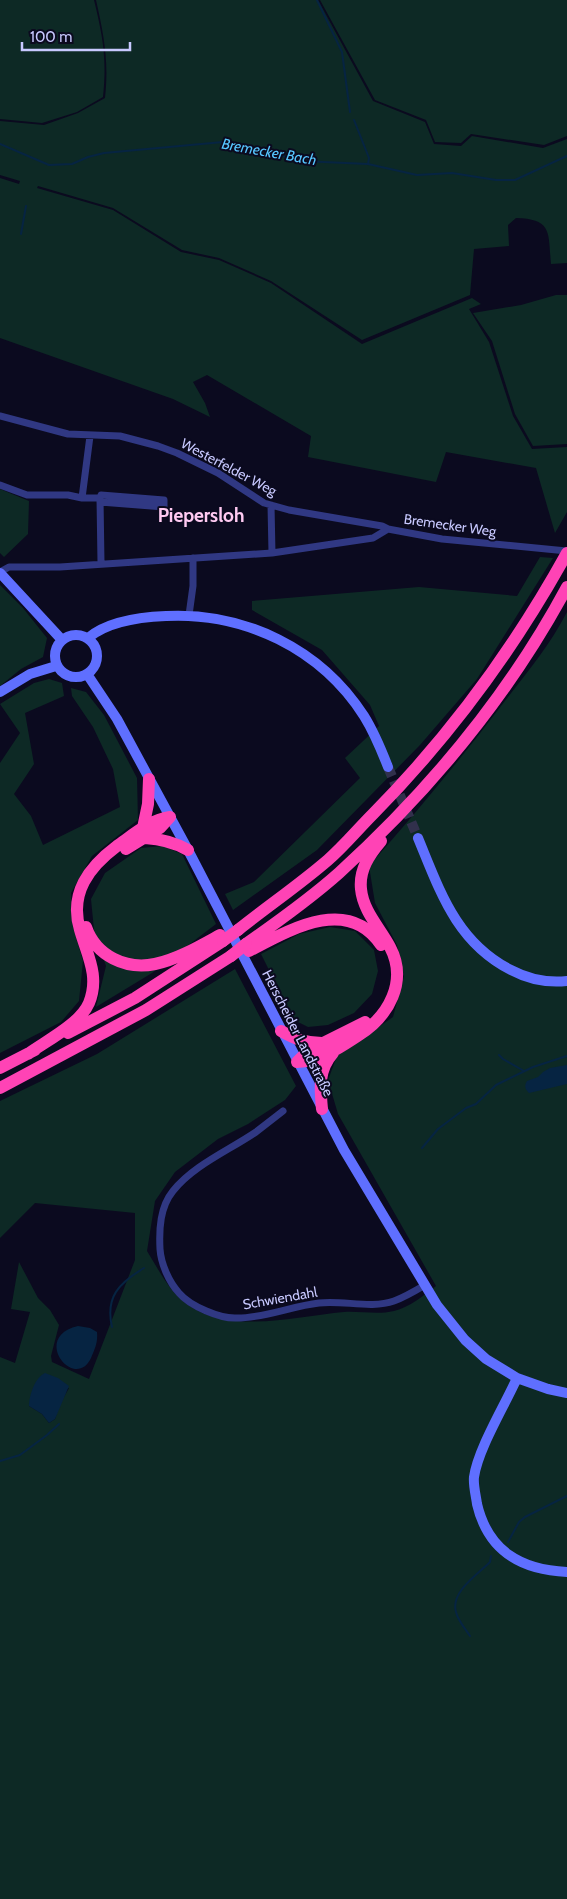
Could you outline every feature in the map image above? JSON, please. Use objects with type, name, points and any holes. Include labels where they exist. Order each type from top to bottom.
[{"type":"highway","points":[[0,1068],[135,998],[238,929],[329,859],[406,780],[438,744],[496,669],[523,629],[567,552]]},
{"type":"highway","points":[[247,948],[338,874],[412,801],[462,743],[508,682],[536,640],[567,587]]},
{"type":"highway","points":[[144,833],[149,779]]},
{"type":"highway","points":[[297,1062],[309,1050],[329,1047],[377,1022],[394,995],[397,977],[394,957],[364,904],[360,881],[365,863],[372,852],[394,827],[412,801]]},
{"type":"highway","points":[[170,817],[157,819],[144,833],[106,863],[92,878],[84,896],[84,915],[88,934],[95,944],[112,959],[144,965],[167,960],[222,938]]},
{"type":"highway","points":[[28,1054],[75,1021],[83,1014],[88,1005],[94,985],[94,975],[92,963],[77,920],[77,898],[81,885],[93,867],[103,857],[144,833],[177,843],[188,850]]},
{"type":"highway","points":[[0,1088],[146,1010],[247,948],[303,924],[325,920],[343,920],[363,927],[378,941],[387,957],[390,973],[388,990],[377,1012],[329,1047],[298,1040],[281,1031]]},
{"type":"highway","points":[[322,1109],[320,1076],[328,1058],[329,1047]]},
{"type":"main road","points":[[0,572],[62,640]]},
{"type":"main road","points":[[88,638],[100,630],[126,621],[154,616],[189,615],[219,619],[248,626],[275,637],[320,665],[337,682],[363,714],[388,767]]},
{"type":"main road","points":[[75,635],[88,638],[95,646],[97,658],[94,668],[78,678],[61,672],[56,666],[54,652],[62,640],[68,636],[75,635]]},
{"type":"main road","points":[[0,692],[30,674],[56,666]]},
{"type":"main road","name":"Herscheider Landstraße","points":[[87,674],[117,719],[188,850],[344,1150],[442,1313],[465,1340],[486,1359],[517,1378],[548,1389],[567,1393]]},
{"type":"main road","points":[[418,838],[446,904],[470,940],[496,962],[522,975],[541,980],[567,982]]},
{"type":"main road","points":[[517,1378],[482,1454],[474,1477],[479,1511],[483,1524],[492,1538],[513,1558],[536,1569],[567,1572]]},
{"type":"street","name":"Westerfelder Weg","points":[[0,416],[68,434],[125,437],[178,453],[218,473],[258,500],[271,505],[382,526],[388,529]]},
{"type":"street","points":[[82,498],[90,436]]},
{"type":"street","points":[[0,485],[27,496],[68,495],[82,498],[100,500],[164,507],[164,500],[100,495],[100,500],[100,526],[101,563]]},
{"type":"street","points":[[271,505],[272,553]]},
{"type":"street","name":"Bremecker Weg","points":[[0,572],[9,567],[60,567],[272,553],[373,538],[388,529],[442,539],[567,552]]},
{"type":"street","points":[[189,615],[193,586],[193,558]]},
{"type":"street","name":"Schwiendahl","points":[[283,1111],[256,1132],[186,1177],[172,1192],[164,1207],[159,1226],[160,1255],[168,1276],[179,1294],[206,1310],[235,1318],[320,1303],[376,1304],[393,1302],[424,1285]]},
{"type":"green space","points":[[0,0],[94,0],[103,48],[105,71],[103,97],[77,112],[42,123],[0,119]]},
{"type":"green space","points":[[96,0],[318,0],[373,101],[425,122],[434,144],[461,146],[472,136],[543,148],[567,139],[567,263],[551,264],[548,236],[543,225],[537,221],[516,218],[508,225],[509,246],[474,249],[470,295],[362,340],[271,281],[219,258],[182,250],[113,208],[38,186],[37,188],[113,210],[181,252],[219,260],[271,283],[362,344],[472,298],[481,304],[469,309],[489,342],[513,416],[532,449],[567,447],[567,512],[555,533],[536,468],[446,452],[436,482],[308,457],[311,436],[207,375],[193,382],[205,403],[210,417],[173,399],[0,338],[0,178],[19,184],[20,181],[0,175],[0,121],[44,125],[78,113],[105,98],[105,49]]},
{"type":"green space","points":[[320,0],[567,0],[567,136],[544,145],[471,134],[461,143],[435,142],[426,120],[375,100]]},
{"type":"green space","points":[[556,295],[567,295],[567,444],[533,446],[515,414],[492,341],[473,313],[521,305]]},
{"type":"green space","points":[[0,489],[29,501],[28,534],[4,557],[0,553]]},
{"type":"green space","points":[[540,557],[553,558],[477,679],[420,745],[317,850],[233,910],[225,894],[254,882],[360,778],[345,758],[379,726],[370,705],[322,650],[252,610],[252,601],[419,587],[517,596]]},
{"type":"green space","points":[[0,585],[23,608],[47,638],[43,657],[21,669],[0,686]]},
{"type":"green space","points":[[567,612],[567,1899],[0,1899],[0,1357],[15,1363],[30,1312],[11,1309],[19,1262],[38,1298],[50,1310],[59,1325],[51,1356],[52,1362],[89,1379],[135,1260],[135,1213],[35,1203],[0,1238],[0,1101],[97,1054],[235,969],[296,1086],[285,1100],[248,1124],[218,1139],[175,1172],[155,1201],[147,1251],[160,1273],[175,1294],[188,1305],[205,1314],[224,1319],[244,1321],[264,1321],[344,1312],[388,1312],[411,1304],[436,1286],[338,1114],[328,1080],[337,1056],[393,1017],[404,976],[397,945],[375,903],[369,866],[469,747],[536,661]],"holes":[[[69,1388],[60,1404],[55,1419],[49,1423],[42,1414],[29,1406]]]},
{"type":"green space","points":[[49,679],[62,683],[64,696],[25,713],[34,764],[14,794],[31,816],[43,845],[120,807],[113,769],[93,727],[72,696],[71,688],[86,692],[104,715],[137,778],[138,820],[92,856],[71,893],[73,927],[83,961],[79,1001],[61,1022],[0,1053],[0,763],[20,733],[0,704],[34,683]]},
{"type":"green space","points":[[163,846],[182,854],[216,924],[152,973],[96,1007],[106,966],[94,930],[91,899],[105,873],[141,848]]},
{"type":"green space","points":[[330,927],[355,931],[374,950],[378,971],[372,994],[354,1013],[328,1025],[308,1027],[294,1020],[261,954],[299,934]]},
{"type":"water","points":[[567,1065],[567,1084],[529,1093],[525,1086],[527,1081],[538,1077],[550,1068]]},
{"type":"water","points":[[78,1326],[90,1328],[97,1332],[97,1339],[91,1358],[84,1367],[75,1369],[67,1366],[60,1359],[57,1350],[58,1340],[64,1332]]},
{"type":"water","points":[[45,1373],[58,1378],[69,1386],[55,1419],[49,1423],[42,1414],[29,1406],[33,1387],[38,1378]]},
{"type":"waterway","points":[[317,0],[342,52],[350,112]]},
{"type":"waterway","points":[[354,120],[369,158],[368,164]]},
{"type":"waterway","name":"Bremecker Bach","points":[[0,144],[49,165],[72,164],[104,153],[223,142],[301,161],[368,164],[417,175],[452,173],[496,180],[515,180],[567,156]]},
{"type":"waterway","points":[[21,234],[26,206]]},
{"type":"waterway","points":[[499,1055],[524,1071]]},
{"type":"waterway","points":[[422,1148],[438,1129],[466,1108],[476,1104],[496,1085],[533,1067],[567,1056]]},
{"type":"waterway","points":[[112,1327],[110,1316],[112,1299],[127,1279],[144,1268]]},
{"type":"waterway","points":[[0,1461],[20,1455],[59,1424]]},
{"type":"waterway","points":[[508,1542],[519,1522],[525,1517],[567,1496]]},
{"type":"waterway","points":[[470,1636],[457,1615],[455,1605],[457,1597],[466,1584],[490,1562],[491,1556]]},
{"type":"tunnel","points":[[388,767],[418,838]]},
{"type":"district","name":"Piepersloh","points":[[201,515]]}]
